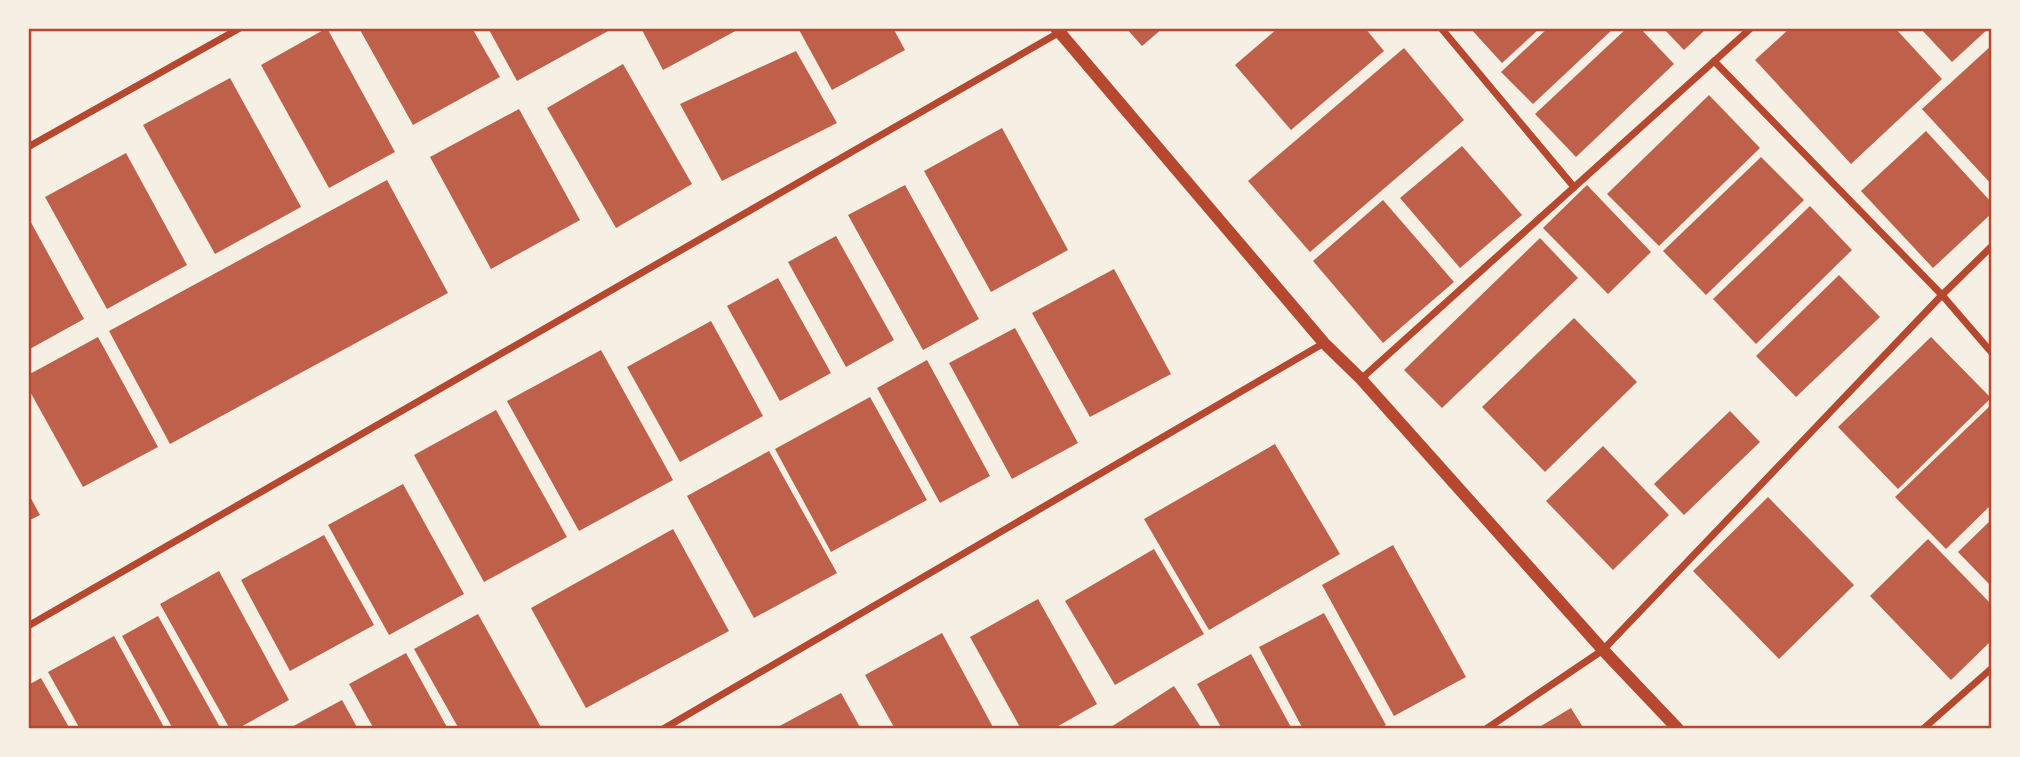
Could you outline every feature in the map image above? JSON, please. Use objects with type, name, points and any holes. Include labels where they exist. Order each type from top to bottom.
[{"type":"street","points":[[28,147],[240,28]]},
{"type":"street","points":[[1441,28],[1574,187]]},
{"type":"street","points":[[1361,379],[1751,28]]},
{"type":"street","points":[[28,626],[1058,30],[1324,343],[1361,379],[1603,650],[1678,729]]},
{"type":"street","points":[[1714,61],[1942,295],[1992,353]]},
{"type":"street","points":[[1486,729],[1603,650],[1992,246]]},
{"type":"street","points":[[663,729],[1324,343]]},
{"type":"street","points":[[1923,729],[1992,668]]},
{"type":"building","points":[[327,28],[395,152],[329,188],[261,65]]},
{"type":"building","points":[[359,28],[472,28],[500,77],[413,125]]},
{"type":"building","points":[[488,28],[608,28],[610,30],[517,81]]},
{"type":"building","points":[[641,28],[741,28],[663,70]]},
{"type":"building","points":[[798,28],[893,28],[905,50],[832,90]]},
{"type":"building","points":[[1126,28],[1163,28],[1142,46]]},
{"type":"building","points":[[1278,28],[1365,28],[1384,51],[1291,130],[1235,65]]},
{"type":"building","points":[[1470,28],[1540,28],[1502,63]]},
{"type":"building","points":[[1548,28],[1614,28],[1533,104],[1501,72]]},
{"type":"building","points":[[1627,28],[1640,28],[1674,64],[1576,157],[1535,114]]},
{"type":"building","points":[[1663,28],[1707,28],[1684,50]]},
{"type":"building","points":[[1790,28],[1895,28],[1942,79],[1851,164],[1755,60]]},
{"type":"building","points":[[1920,28],[1989,28],[1952,62]]},
{"type":"building","points":[[1992,45],[1992,185],[1922,109]]},
{"type":"building","points":[[1404,48],[1464,120],[1310,252],[1248,181]]},
{"type":"building","points":[[796,51],[837,123],[722,181],[680,104]]},
{"type":"building","points":[[623,64],[692,184],[616,228],[547,108]]},
{"type":"building","points":[[230,78],[301,207],[215,254],[143,125]]},
{"type":"building","points":[[1709,95],[1760,148],[1659,246],[1607,194]]},
{"type":"building","points":[[519,109],[580,220],[491,269],[430,157]]},
{"type":"building","points":[[1002,128],[1068,250],[991,292],[924,171]]},
{"type":"building","points":[[1926,131],[1992,203],[1992,213],[1933,268],[1861,191]]},
{"type":"building","points":[[1462,146],[1522,215],[1460,268],[1400,198]]},
{"type":"building","points":[[126,153],[187,265],[107,309],[45,197]]},
{"type":"building","points":[[1761,157],[1804,200],[1706,295],[1663,251]]},
{"type":"building","points":[[387,180],[448,293],[170,444],[109,331]]},
{"type":"building","points":[[905,185],[979,319],[923,350],[848,215]]},
{"type":"building","points":[[1587,185],[1651,252],[1608,294],[1543,228]]},
{"type":"building","points":[[1383,200],[1454,282],[1383,343],[1313,261]]},
{"type":"building","points":[[1810,206],[1852,250],[1756,344],[1713,299]]},
{"type":"building","points":[[28,217],[84,319],[28,350]]},
{"type":"building","points":[[836,236],[894,340],[846,367],[788,262]]},
{"type":"building","points":[[1540,238],[1578,278],[1442,408],[1404,370]]},
{"type":"building","points":[[1114,269],[1171,374],[1090,417],[1032,313]]},
{"type":"building","points":[[1839,275],[1880,317],[1796,397],[1756,356]]},
{"type":"building","points":[[778,278],[831,373],[780,401],[727,306]]},
{"type":"building","points":[[1574,318],[1637,382],[1545,472],[1482,407]]},
{"type":"building","points":[[711,321],[763,416],[680,462],[627,367]]},
{"type":"building","points":[[1015,328],[1078,443],[1012,479],[949,363]]},
{"type":"building","points":[[98,337],[158,447],[83,487],[28,388],[28,375]]},
{"type":"building","points":[[1931,337],[1991,398],[1898,489],[1838,427]]},
{"type":"building","points":[[601,350],[673,480],[579,531],[507,401]]},
{"type":"building","points":[[927,360],[990,476],[940,503],[877,388]]},
{"type":"building","points":[[870,397],[927,500],[831,552],[775,449]]},
{"type":"building","points":[[1992,404],[1992,504],[1946,549],[1895,497]]},
{"type":"building","points":[[496,410],[567,537],[484,582],[414,455]]},
{"type":"building","points":[[1730,411],[1760,442],[1684,515],[1654,484]]},
{"type":"building","points":[[1275,444],[1340,554],[1209,630],[1144,519]]},
{"type":"building","points":[[1603,446],[1669,515],[1613,570],[1546,501]]},
{"type":"building","points":[[769,451],[837,573],[754,618],[687,496]]},
{"type":"building","points":[[403,484],[464,594],[389,635],[328,525]]},
{"type":"building","points":[[28,493],[40,515],[28,521]]},
{"type":"building","points":[[1768,497],[1854,585],[1779,659],[1693,571]]},
{"type":"building","points":[[1992,519],[1992,587],[1958,552]]},
{"type":"building","points":[[673,529],[729,631],[586,708],[531,608]]},
{"type":"building","points":[[324,535],[374,625],[290,671],[241,580]]},
{"type":"building","points":[[1928,539],[1992,605],[1992,640],[1951,680],[1870,596]]},
{"type":"building","points":[[1393,545],[1466,677],[1394,716],[1322,585]]},
{"type":"building","points":[[1154,549],[1204,634],[1115,685],[1065,601]]},
{"type":"building","points":[[219,571],[289,700],[237,729],[230,729],[160,604]]},
{"type":"building","points":[[1038,599],[1097,704],[1053,729],[1021,729],[970,637]]},
{"type":"building","points":[[1324,613],[1386,725],[1379,729],[1303,729],[1259,647]]},
{"type":"building","points":[[478,614],[542,729],[459,729],[414,649]]},
{"type":"building","points":[[158,616],[221,729],[173,729],[122,636]]},
{"type":"building","points":[[942,633],[994,729],[895,729],[865,675]]},
{"type":"building","points":[[114,636],[165,729],[80,729],[48,672]]},
{"type":"building","points":[[406,653],[448,729],[374,729],[349,684]]},
{"type":"building","points":[[1251,654],[1292,729],[1222,729],[1197,684]]},
{"type":"building","points":[[41,678],[70,729],[28,729],[28,685]]},
{"type":"building","points":[[1174,686],[1202,729],[1108,729]]},
{"type":"building","points":[[841,693],[861,729],[774,729]]},
{"type":"building","points":[[342,700],[358,729],[288,729]]},
{"type":"building","points":[[1571,708],[1584,729],[1536,729]]}]
